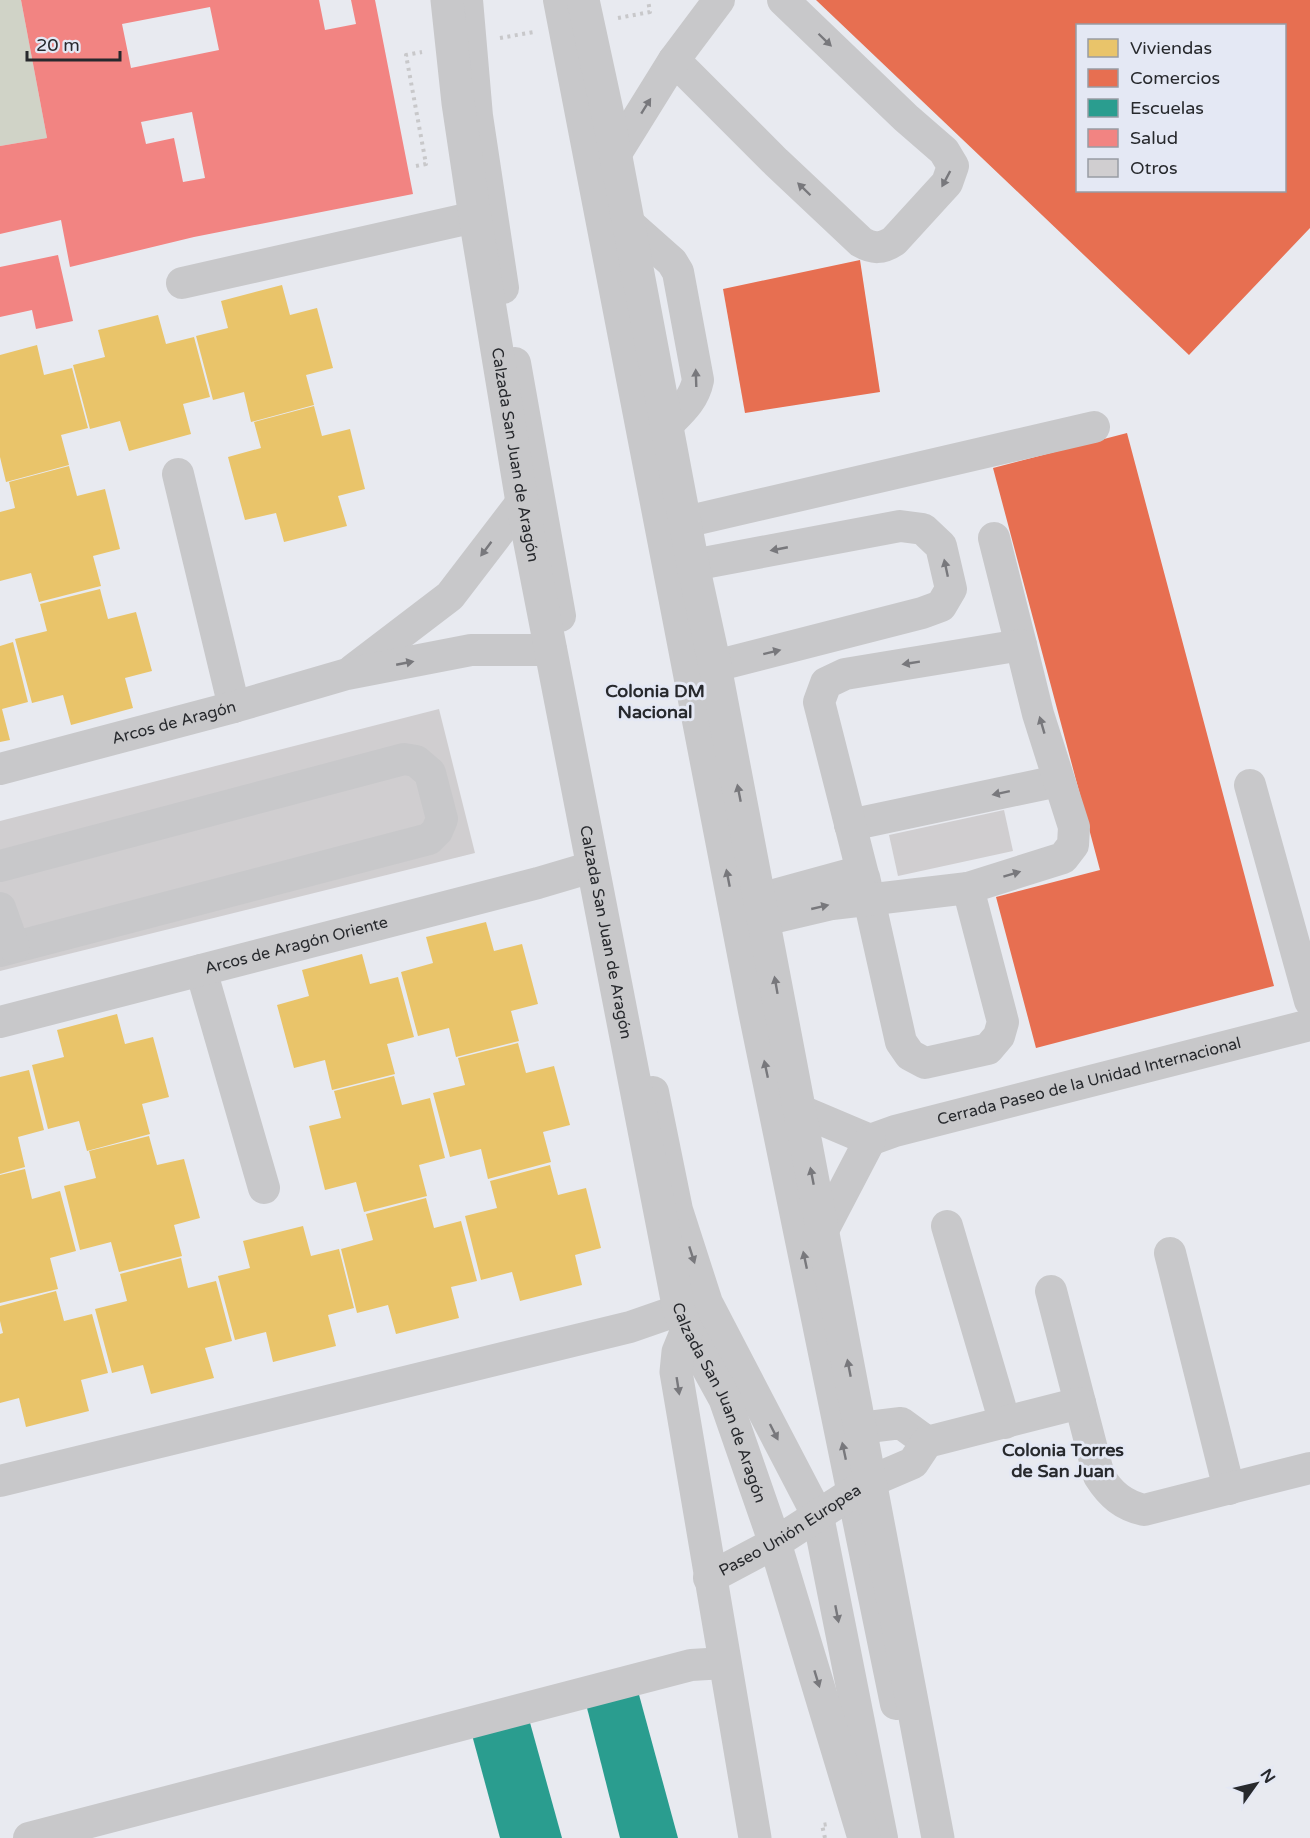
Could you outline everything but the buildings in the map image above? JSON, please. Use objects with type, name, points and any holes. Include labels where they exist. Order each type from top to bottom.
[{"type":"main road","name":"Calzada San Juan de Aragón","points":[[447,0],[458,103],[475,217],[522,502],[592,867],[683,1320],[725,1399],[775,1543],[864,1838]]},
{"type":"main road","points":[[581,6],[615,155],[823,1230],[860,1428],[862,1487],[938,1838]]},
{"type":"main road","points":[[683,1320],[676,1372],[755,1838]]},
{"type":"street","points":[[467,0],[477,116],[508,322],[587,765],[677,1210],[707,1303],[818,1516],[882,1838]]},
{"type":"street","points":[[560,0],[749,987],[862,1487],[893,1688],[921,1838]]},
{"type":"street","points":[[674,60],[776,162],[861,242],[869,247],[886,246],[894,241],[947,183],[952,166],[944,151],[906,118],[783,0]]},
{"type":"street","points":[[615,155],[711,4]]},
{"type":"street","points":[[182,283],[475,217]]},
{"type":"street","points":[[686,522],[1094,427]]},
{"type":"street","points":[[178,474],[234,707]]},
{"type":"street","name":"Arcos de Aragón","points":[[347,674],[450,596],[522,502]]},
{"type":"street","points":[[693,564],[900,526],[924,529],[941,546],[951,589],[941,606],[922,614],[715,666]]},
{"type":"street","points":[[762,909],[832,904],[866,885],[968,888],[1063,858],[1073,846],[1074,827],[1058,781],[994,538]]},
{"type":"street","points":[[968,888],[1003,1022],[999,1036],[988,1049],[925,1063],[910,1055],[900,1042],[866,885],[819,702],[826,683],[844,674],[1021,645]]},
{"type":"street","name":"Arcos de Aragón","points":[[0,769],[234,707],[347,674],[471,650],[551,650]]},
{"type":"street","points":[[0,866],[404,759],[416,761],[430,773],[442,819],[437,831],[429,839],[7,949],[0,908]]},
{"type":"street","points":[[850,825],[1058,781]]},
{"type":"street","points":[[1250,785],[1310,1001]]},
{"type":"street","name":"Arcos de Aragón Oriente","points":[[0,1022],[592,867]]},
{"type":"street","points":[[201,970],[264,1188]]},
{"type":"street","name":"Cerrada Paseo de la Unidad Internacional","points":[[870,1140],[895,1131],[1310,1025]]},
{"type":"street","points":[[799,1110],[870,1140],[823,1230]]},
{"type":"street","points":[[947,1226],[1005,1423]]},
{"type":"street","points":[[1170,1253],[1229,1489]]},
{"type":"street","points":[[1051,1291],[1099,1476],[1118,1500],[1130,1507],[1144,1510],[1310,1468]]},
{"type":"street","points":[[0,1481],[630,1327],[683,1320]]},
{"type":"street","points":[[860,1428],[901,1423],[939,1440],[1080,1403]]},
{"type":"street","name":"Paseo Unión Europea","points":[[710,1578],[775,1543],[862,1487],[913,1463],[939,1440]]},
{"type":"street","points":[[29,1838],[691,1665],[725,1663]]},
{"type":"shaded area","points":[[0,0],[21,0],[47,138],[0,146]]},
{"type":"district","name":"Colonia DM Nacional","points":[[655,701]]},
{"type":"district","name":"Colonia Torres de San Juan","points":[[1063,1460]]}]
